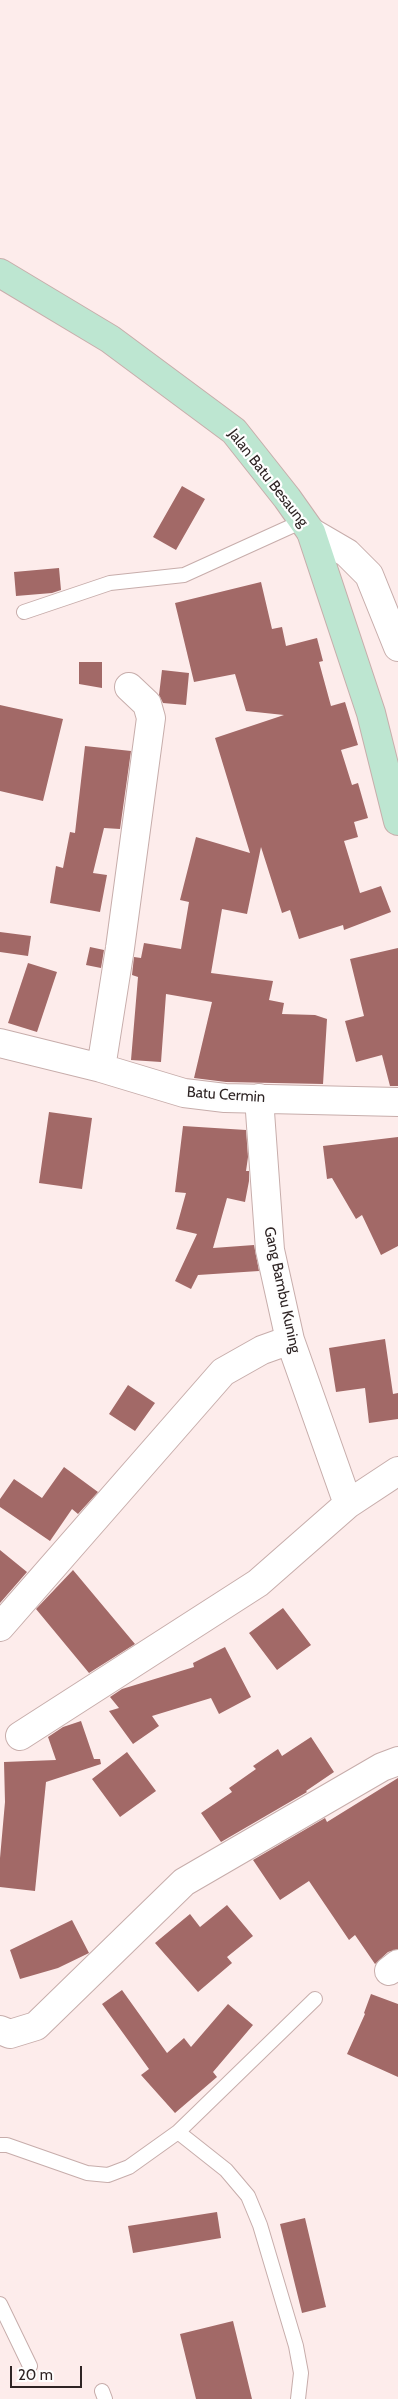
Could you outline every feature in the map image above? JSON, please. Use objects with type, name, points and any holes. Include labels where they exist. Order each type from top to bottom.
[{"type":"street","name":"Jalan Batu Besaung","points":[[0,273],[110,339],[234,431],[307,527],[371,713],[398,821]]},
{"type":"street","points":[[307,527],[347,553],[369,575],[398,647]]},
{"type":"street","points":[[101,1068],[151,718],[147,704],[129,687]]},
{"type":"street","name":"Batu Cermin","points":[[0,1043],[101,1068],[184,1093],[225,1098],[398,1102]]},
{"type":"street","name":"Gang Bambu Kuning","points":[[259,1098],[267,1229],[290,1340],[348,1504]]},
{"type":"street","points":[[0,1627],[223,1372],[262,1350],[290,1340]]},
{"type":"street","points":[[20,1736],[251,1587],[348,1504],[398,1471]]},
{"type":"street","points":[[0,2030],[10,2034],[36,2026],[184,1882],[382,1767],[398,1761]]},
{"type":"lane","points":[[24,612],[110,583],[184,575],[307,527]]},
{"type":"lane","points":[[0,2145],[7,2145],[87,2173],[108,2175],[129,2167],[178,2132],[315,1999]]},
{"type":"lane","points":[[178,2132],[226,2170],[248,2196],[260,2225],[296,2346],[300,2373],[298,2399]]},
{"type":"lane","points":[[0,2304],[30,2366]]},
{"type":"building","points":[[182,486],[205,499],[176,550],[153,537]]},
{"type":"building","points":[[59,568],[61,590],[52,593],[16,596],[14,572]]},
{"type":"building","points":[[261,582],[272,629],[282,627],[286,646],[317,638],[323,661],[319,662],[331,706],[345,702],[358,745],[341,750],[352,785],[358,783],[368,818],[354,822],[358,837],[344,841],[360,893],[381,886],[391,912],[344,930],[343,925],[299,939],[290,910],[282,913],[261,847],[247,914],[222,909],[211,973],[273,981],[269,1000],[284,1003],[282,1014],[315,1015],[327,1019],[323,1084],[226,1082],[194,1078],[212,1002],[166,994],[161,1062],[131,1060],[138,977],[132,975],[134,957],[141,958],[144,943],[181,949],[189,902],[180,900],[196,837],[250,853],[215,738],[284,715],[246,711],[235,674],[194,682],[175,603]]},
{"type":"building","points":[[79,662],[102,662],[102,688],[79,684]]},
{"type":"building","points":[[162,670],[189,673],[186,705],[163,703],[159,695]]},
{"type":"building","points":[[0,705],[63,719],[43,801],[0,791]]},
{"type":"building","points":[[85,746],[131,751],[120,829],[104,828],[93,873],[107,875],[100,912],[50,903],[56,866],[63,868],[70,832],[75,833]]},
{"type":"building","points":[[0,932],[31,936],[28,956],[0,952]]},
{"type":"building","points":[[90,947],[104,950],[101,968],[86,965]]},
{"type":"building","points":[[398,948],[398,1086],[390,1086],[382,1055],[356,1062],[345,1021],[364,1016],[350,959]]},
{"type":"building","points":[[28,963],[57,972],[37,1032],[8,1023]]},
{"type":"building","points":[[49,1112],[92,1118],[82,1189],[39,1183]]},
{"type":"building","points":[[183,1126],[246,1130],[248,1157],[246,1171],[249,1171],[249,1181],[245,1202],[227,1198],[213,1248],[254,1245],[259,1271],[198,1275],[191,1289],[175,1281],[197,1234],[176,1229],[186,1193],[175,1192]]},
{"type":"building","points":[[398,1137],[398,1246],[381,1255],[362,1215],[356,1219],[332,1178],[327,1179],[323,1146]]},
{"type":"building","points":[[385,1339],[393,1394],[398,1393],[398,1419],[369,1423],[365,1388],[336,1392],[329,1348]]},
{"type":"building","points":[[128,1385],[155,1403],[135,1431],[109,1414]]},
{"type":"building","points":[[64,1467],[98,1492],[78,1514],[72,1509],[50,1541],[0,1507],[0,1499],[14,1479],[42,1498]]},
{"type":"building","points":[[0,1550],[27,1572],[0,1603]]},
{"type":"building","points":[[73,1570],[135,1644],[89,1673],[36,1609]]},
{"type":"building","points":[[283,1608],[311,1645],[277,1670],[249,1633]]},
{"type":"building","points":[[225,1647],[251,1697],[219,1714],[211,1698],[152,1716],[159,1726],[133,1744],[109,1711],[119,1708],[110,1697],[122,1689],[194,1667],[193,1663]]},
{"type":"building","points":[[81,1721],[94,1759],[100,1759],[101,1764],[46,1782],[35,1891],[0,1887],[0,1858],[5,1802],[4,1762],[56,1760],[48,1737],[63,1727]]},
{"type":"building","points":[[311,1737],[334,1772],[307,1792],[221,1842],[201,1813],[232,1792],[229,1788],[256,1769],[253,1766],[278,1749],[282,1756]]},
{"type":"building","points":[[127,1752],[156,1791],[120,1817],[92,1779]]},
{"type":"building","points":[[398,1778],[398,1949],[388,1952],[375,1964],[355,1935],[349,1940],[309,1881],[280,1900],[253,1860],[325,1818],[327,1822]]},
{"type":"building","points":[[227,1905],[253,1936],[227,1957],[232,1963],[198,1992],[155,1943],[190,1914],[200,1927]]},
{"type":"building","points":[[72,1920],[89,1953],[58,1968],[20,1979],[10,1950]]},
{"type":"building","points":[[122,1990],[167,2053],[184,2038],[191,2047],[228,2004],[253,2025],[213,2072],[217,2077],[175,2113],[141,2075],[149,2069],[102,2004]]},
{"type":"building","points":[[371,1994],[398,2004],[398,2077],[347,2054],[365,2014]]},
{"type":"building","points":[[217,2212],[221,2238],[133,2253],[128,2226]]},
{"type":"building","points":[[305,2218],[326,2307],[302,2313],[280,2224]]},
{"type":"building","points":[[233,2321],[252,2399],[196,2399],[180,2334]]}]
